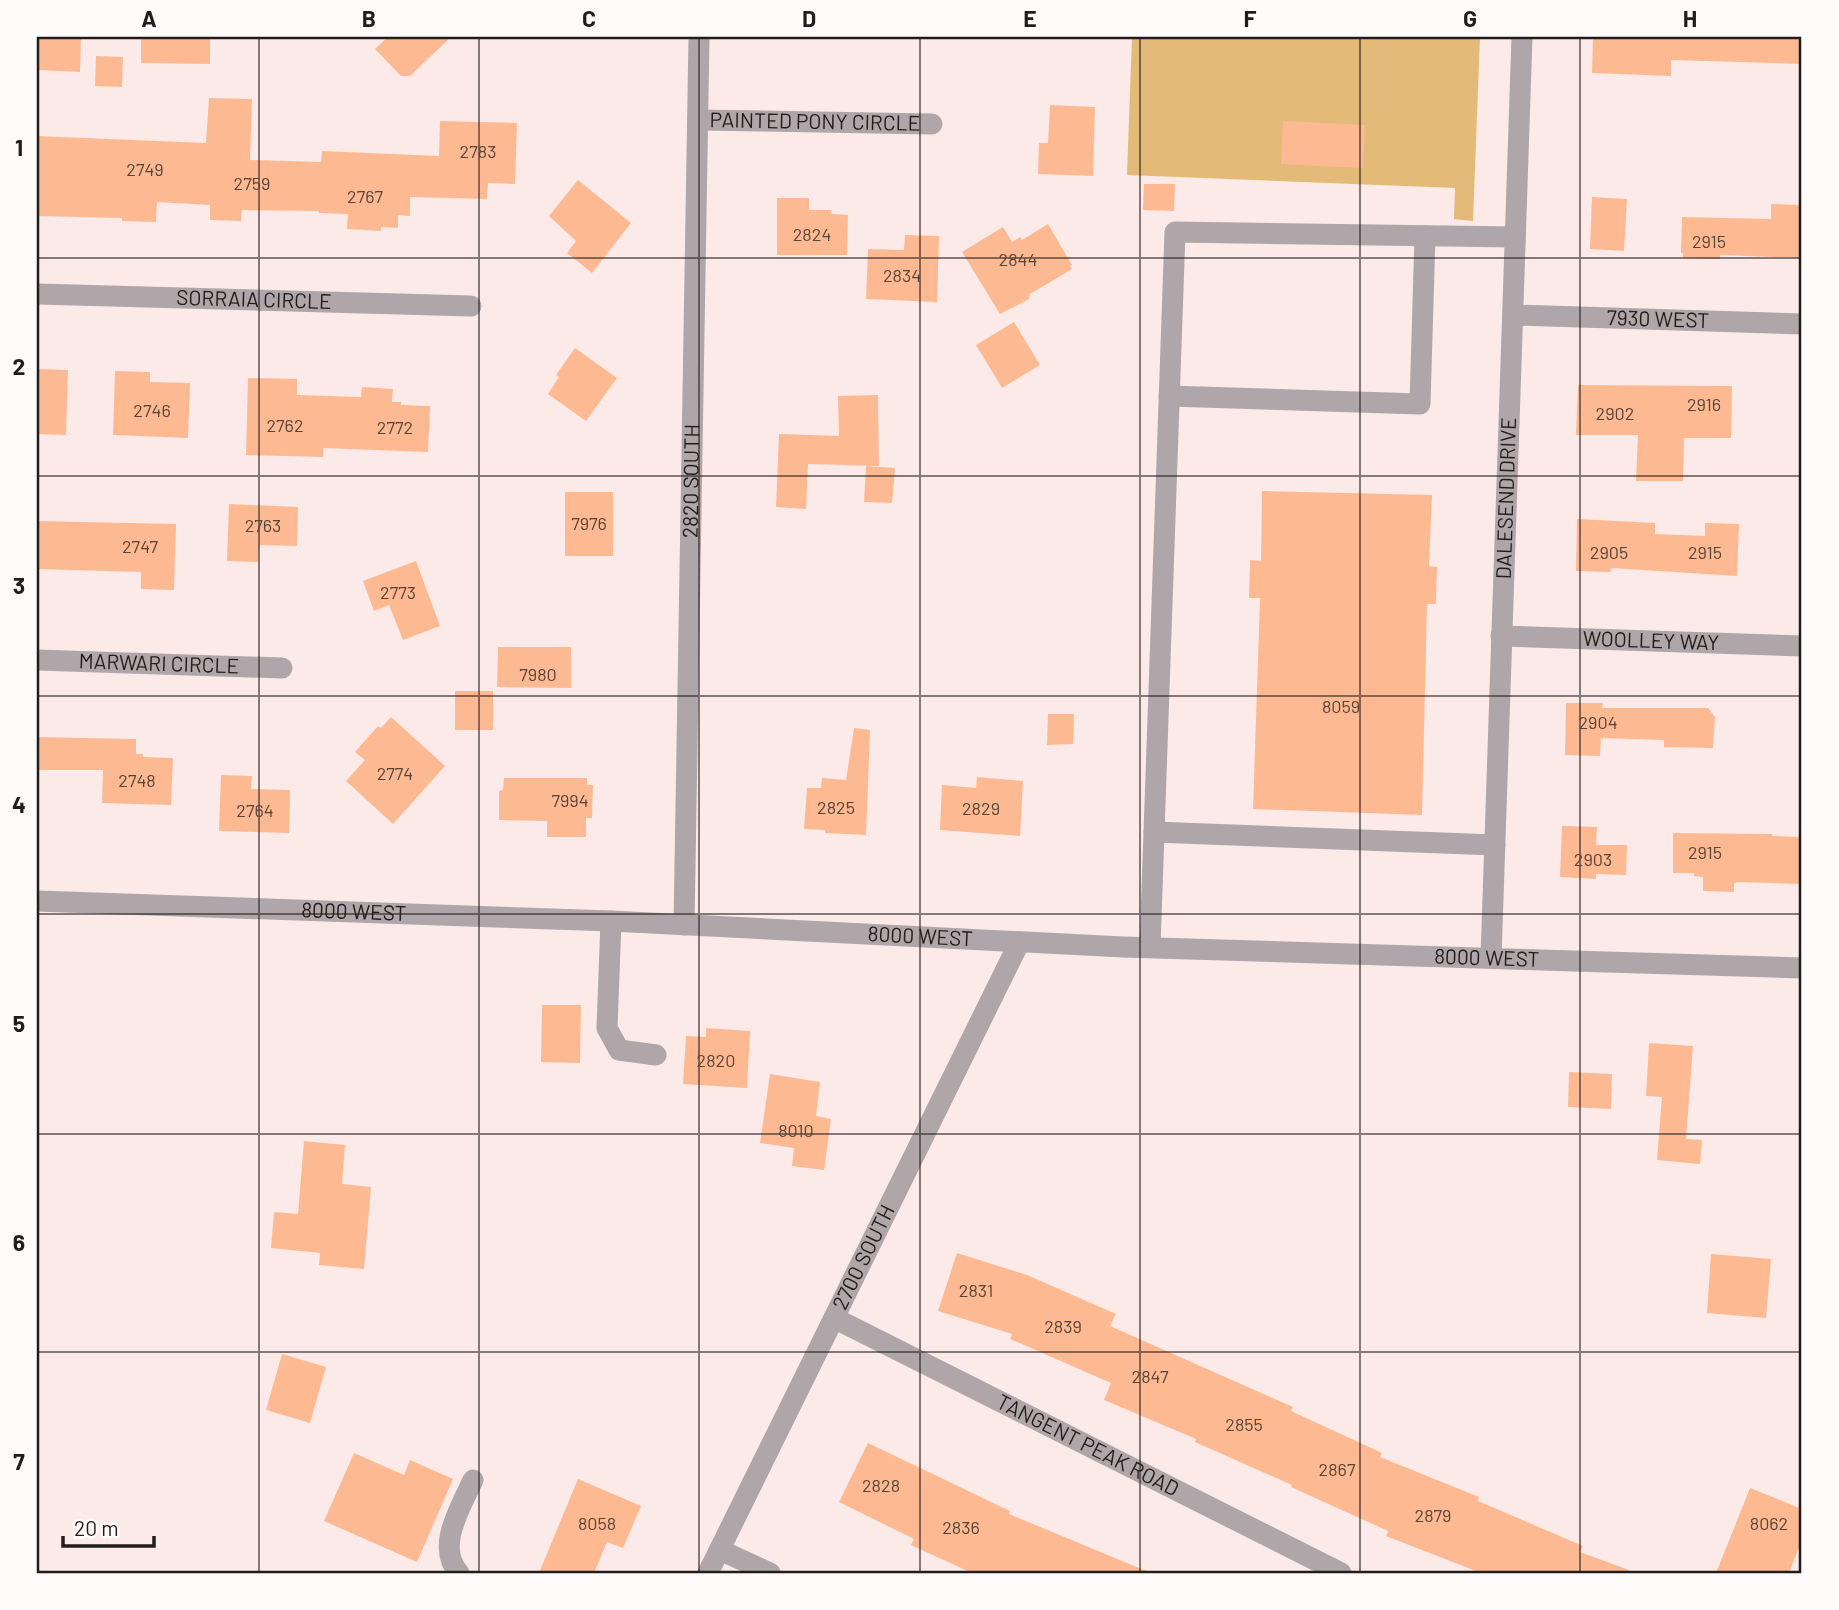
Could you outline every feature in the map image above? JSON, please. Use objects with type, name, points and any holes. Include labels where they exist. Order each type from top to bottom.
[{"type":"street","name":"2820 SOUTH","points":[[684,925],[699,37]]},
{"type":"street","name":"DALESEND DRIVE","points":[[1491,958],[1522,37]]},
{"type":"street","name":"PAINTED PONY CIRCLE","points":[[699,120],[932,124]]},
{"type":"street","points":[[1150,947],[1175,232],[1515,237]]},
{"type":"street","points":[[1169,396],[1420,404],[1425,236]]},
{"type":"street","name":"SORRAIA CIRCLE","points":[[37,294],[471,306]]},
{"type":"street","name":"7930 WEST","points":[[1513,315],[1802,324]]},
{"type":"street","name":"WOOLLEY WAY","points":[[1501,636],[1802,646]]},
{"type":"street","name":"MARWARI CIRCLE","points":[[37,660],[282,668]]},
{"type":"street","points":[[1154,832],[1496,845]]},
{"type":"street","name":"8000 WEST","points":[[37,901],[611,921],[1018,943],[1802,968]]},
{"type":"street","points":[[611,921],[607,1028],[619,1051],[656,1055]]},
{"type":"street","name":"2700 SOUTH","points":[[708,1573],[1018,943]]},
{"type":"street","name":"TANGENT PEAK ROAD","points":[[834,1318],[1341,1573]]},
{"type":"street","points":[[459,1573],[452,1566],[448,1537],[473,1480]]},
{"type":"street","points":[[720,1550],[770,1573]]},
{"type":"shaded area","points":[[1132,37],[1480,37],[1473,221],[1454,219],[1455,188],[1127,175]]},
{"type":"building","points":[[37,37],[81,37],[80,72],[37,70]]},
{"type":"building","points":[[141,37],[210,37],[210,64],[141,63]]},
{"type":"building","points":[[388,37],[451,37],[410,76],[401,76],[375,49]]},
{"type":"building","points":[[1593,37],[1802,37],[1802,64],[1671,60],[1671,76],[1592,73]]},
{"type":"building","points":[[96,56],[123,57],[122,87],[95,86]]},
{"type":"building","points":[[209,98],[252,99],[250,160],[321,162],[322,151],[439,156],[440,121],[517,123],[515,184],[488,183],[487,199],[410,197],[410,216],[398,215],[398,228],[381,227],[381,231],[347,229],[348,214],[242,210],[241,221],[210,220],[210,205],[157,202],[156,222],[122,221],[122,218],[37,216],[37,136],[206,143]]},
{"type":"building","points":[[1050,105],[1095,107],[1093,176],[1038,174],[1039,143],[1048,143]]},
{"type":"building","points":[[1283,121],[1365,125],[1363,168],[1281,164]]},
{"type":"building","points":[[578,180],[631,223],[592,273],[567,253],[576,241],[549,216]]},
{"type":"building","points":[[1144,184],[1175,184],[1174,211],[1143,210]]},
{"type":"building","points":[[1592,197],[1627,199],[1624,251],[1590,249]]},
{"type":"building","points":[[777,198],[809,198],[809,210],[831,210],[831,214],[848,215],[847,255],[777,255]]},
{"type":"building","points":[[1771,204],[1802,205],[1802,258],[1720,255],[1720,259],[1683,258],[1682,217],[1771,219]]},
{"type":"building","points":[[1048,224],[1072,269],[1030,294],[1029,299],[1000,314],[962,252],[1003,227],[1012,242],[1020,237],[1022,240]]},
{"type":"building","points":[[905,235],[939,236],[937,302],[866,299],[868,249],[904,250]]},
{"type":"building","points":[[1014,322],[1040,365],[1002,388],[976,345]]},
{"type":"building","points":[[575,348],[617,378],[586,421],[548,394],[559,377],[556,375]]},
{"type":"building","points":[[37,369],[68,370],[66,435],[37,434]]},
{"type":"building","points":[[115,371],[150,372],[150,382],[190,383],[188,438],[113,435]]},
{"type":"building","points":[[248,378],[297,379],[297,395],[361,397],[362,387],[393,389],[392,402],[430,406],[428,452],[323,448],[323,457],[246,455]]},
{"type":"building","points":[[1578,385],[1732,386],[1731,438],[1684,438],[1683,481],[1636,481],[1638,435],[1576,435]]},
{"type":"building","points":[[878,395],[879,466],[808,464],[806,509],[776,507],[779,434],[839,436],[838,396]]},
{"type":"building","points":[[866,466],[895,468],[892,503],[864,502]]},
{"type":"building","points":[[1262,491],[1432,495],[1429,566],[1437,567],[1436,604],[1427,604],[1422,815],[1253,809],[1260,598],[1249,598],[1250,560],[1261,561]]},
{"type":"building","points":[[565,492],[613,492],[613,556],[565,556]]},
{"type":"building","points":[[229,504],[298,507],[297,546],[259,545],[258,562],[227,561]]},
{"type":"building","points":[[1577,519],[1655,523],[1655,534],[1705,536],[1705,523],[1739,524],[1737,576],[1611,568],[1611,572],[1576,571]]},
{"type":"building","points":[[37,521],[176,524],[174,590],[141,589],[141,572],[37,569]]},
{"type":"building","points":[[416,561],[440,626],[403,640],[389,605],[374,611],[363,581]]},
{"type":"building","points":[[498,647],[571,647],[571,688],[497,687]]},
{"type":"building","points":[[455,691],[493,691],[493,730],[455,730]]},
{"type":"building","points":[[1566,703],[1603,703],[1602,708],[1708,708],[1715,717],[1713,748],[1664,747],[1664,740],[1601,738],[1600,756],[1565,755]]},
{"type":"building","points":[[1048,714],[1074,714],[1073,744],[1047,745]]},
{"type":"building","points":[[391,717],[445,766],[393,824],[346,781],[365,760],[355,752],[378,726],[381,728]]},
{"type":"building","points":[[854,728],[870,730],[866,835],[804,829],[807,788],[821,788],[822,778],[846,780]]},
{"type":"building","points":[[37,737],[136,739],[136,754],[143,754],[143,757],[173,758],[171,805],[102,803],[103,770],[37,770]]},
{"type":"building","points":[[221,775],[252,776],[251,789],[290,790],[289,833],[219,831]]},
{"type":"building","points":[[977,777],[1023,781],[1020,836],[940,830],[942,785],[976,788]]},
{"type":"building","points":[[504,778],[587,778],[587,785],[593,785],[592,818],[586,818],[586,837],[547,837],[547,821],[499,820],[499,791],[503,790]]},
{"type":"building","points":[[1562,826],[1597,827],[1596,845],[1627,845],[1626,875],[1596,874],[1596,879],[1560,877]]},
{"type":"building","points":[[1673,833],[1802,837],[1802,884],[1737,882],[1734,884],[1734,892],[1703,891],[1703,877],[1694,876],[1694,873],[1673,873]]},
{"type":"building","points":[[542,1005],[581,1005],[580,1063],[541,1062]]},
{"type":"building","points":[[706,1028],[750,1031],[747,1088],[683,1084],[686,1036],[706,1037]]},
{"type":"building","points":[[1649,1043],[1693,1046],[1686,1139],[1702,1140],[1700,1164],[1657,1160],[1662,1097],[1646,1096]]},
{"type":"building","points":[[1569,1072],[1612,1074],[1611,1109],[1568,1107]]},
{"type":"building","points":[[770,1074],[820,1082],[816,1116],[831,1119],[824,1170],[792,1166],[794,1148],[760,1143]]},
{"type":"building","points":[[304,1141],[345,1145],[342,1184],[371,1187],[364,1269],[319,1265],[320,1253],[271,1248],[274,1212],[298,1214]]},
{"type":"building","points":[[957,1253],[1027,1275],[1116,1314],[1110,1326],[1293,1407],[1291,1411],[1382,1453],[1380,1457],[1479,1497],[1478,1501],[1583,1546],[1580,1552],[1629,1570],[1629,1573],[1481,1573],[1386,1536],[1388,1531],[1195,1442],[1196,1439],[1104,1400],[1111,1383],[1010,1339],[1012,1334],[938,1311]]},
{"type":"building","points":[[1711,1254],[1771,1259],[1766,1318],[1707,1313]]},
{"type":"building","points":[[282,1354],[326,1367],[310,1423],[266,1410]]},
{"type":"building","points":[[868,1443],[1010,1511],[1009,1514],[1151,1573],[972,1573],[911,1545],[914,1539],[839,1502]]},
{"type":"building","points":[[354,1453],[404,1475],[410,1460],[453,1479],[417,1562],[324,1521]]},
{"type":"building","points":[[578,1479],[641,1506],[623,1548],[607,1542],[594,1573],[539,1573]]},
{"type":"building","points":[[1750,1488],[1802,1509],[1802,1540],[1789,1573],[1716,1573]]}]
